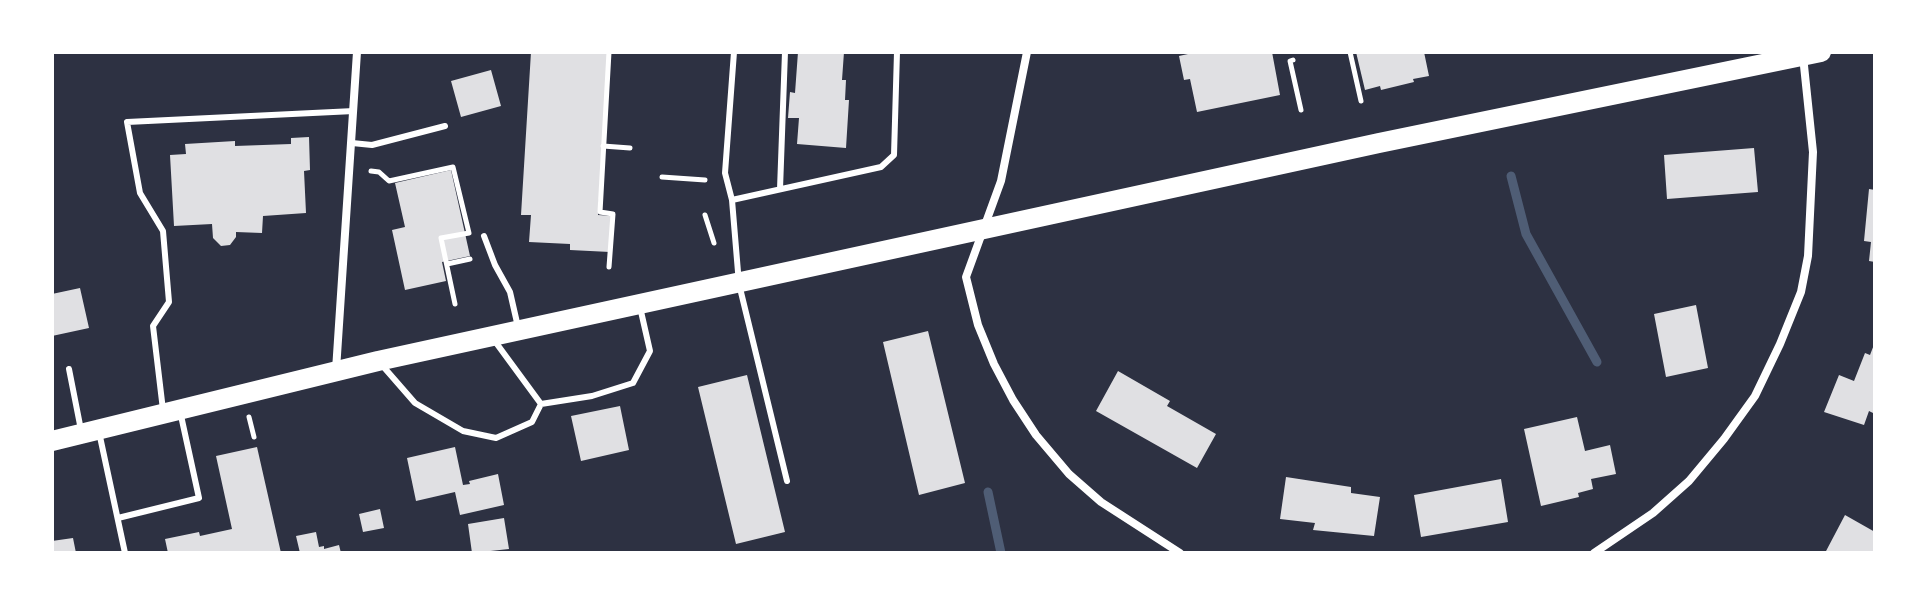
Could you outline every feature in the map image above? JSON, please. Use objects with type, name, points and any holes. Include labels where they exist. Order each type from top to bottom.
[{"type":"main road","points":[[52,441],[336,370],[1781,56],[1812,54]]},
{"type":"street","points":[[336,370],[357,52]]},
{"type":"street","points":[[1027,52],[1001,181],[966,277],[978,325],[1013,400],[1036,435],[1069,474],[1101,502],[1180,553]]},
{"type":"street","points":[[1594,553],[1653,513],[1689,481],[1755,396],[1780,344],[1801,292],[1808,256],[1813,152],[1812,54]]},
{"type":"lane","points":[[734,52],[725,173],[732,200],[739,284],[787,481]]},
{"type":"lane","points":[[780,189],[785,52]]},
{"type":"lane","points":[[732,200],[881,167],[894,155],[897,52]]},
{"type":"lane","points":[[118,518],[199,498],[172,410],[153,326],[169,302],[163,231],[140,193],[127,122],[354,111]]},
{"type":"lane","points":[[352,143],[372,145],[445,126]]},
{"type":"lane","points":[[484,236],[510,292],[519,330]]},
{"type":"lane","points":[[541,404],[592,396],[633,383],[650,351],[640,305]]},
{"type":"lane","points":[[491,336],[541,404]]},
{"type":"lane","points":[[378,361],[415,403],[463,431],[496,438],[532,422],[541,404]]},
{"type":"lane","points":[[69,369],[118,518],[125,553]]},
{"type":"path","points":[[609,52],[600,212],[613,214],[609,267]]},
{"type":"path","points":[[1350,52],[1361,101]]},
{"type":"path","points":[[1293,60],[1290,61],[1301,110]]},
{"type":"path","points":[[603,146],[630,148]]},
{"type":"path","points":[[371,171],[379,172],[389,181],[453,167],[469,233],[441,238],[455,304]]},
{"type":"path","points":[[662,177],[705,180]]},
{"type":"path","points":[[705,215],[714,243]]},
{"type":"path","points":[[447,264],[470,259]]},
{"type":"building","points":[[531,52],[608,52],[598,215],[612,216],[610,252],[570,250],[570,244],[529,242],[531,215],[521,215]]},
{"type":"building","points":[[798,52],[844,52],[842,80],[846,80],[845,100],[849,100],[846,148],[797,144],[799,118],[788,118],[790,92],[795,93]]},
{"type":"building","points":[[1197,52],[1272,52],[1280,95],[1197,112],[1190,79],[1184,80],[1179,56]]},
{"type":"building","points":[[1356,52],[1424,52],[1429,76],[1381,90],[1380,86],[1365,90]]},
{"type":"building","points":[[491,70],[501,106],[461,117],[451,81]]},
{"type":"building","points":[[309,137],[310,170],[304,171],[306,213],[263,216],[262,233],[236,232],[230,245],[221,246],[213,238],[212,224],[174,226],[170,155],[186,154],[185,144],[235,141],[235,146],[291,144],[291,138]]},
{"type":"building","points":[[1754,148],[1758,192],[1667,199],[1664,155]]},
{"type":"building","points":[[451,170],[470,256],[442,262],[446,281],[405,290],[392,230],[405,227],[395,183]]},
{"type":"building","points":[[1869,189],[1875,190],[1875,262],[1869,261],[1871,242],[1864,241]]},
{"type":"building","points":[[80,288],[89,328],[52,336],[52,294]]},
{"type":"building","points":[[1696,305],[1708,368],[1666,377],[1654,314]]},
{"type":"building","points":[[928,331],[965,483],[919,495],[883,342]]},
{"type":"building","points":[[1875,342],[1875,414],[1869,411],[1864,425],[1824,412],[1839,375],[1854,381],[1865,353],[1870,355]]},
{"type":"building","points":[[1118,371],[1170,401],[1167,406],[1216,434],[1197,468],[1096,411]]},
{"type":"building","points":[[747,375],[785,532],[736,544],[698,387]]},
{"type":"building","points":[[620,406],[629,450],[581,461],[571,416]]},
{"type":"building","points":[[1577,417],[1585,451],[1610,445],[1616,474],[1591,479],[1593,489],[1578,493],[1579,497],[1541,506],[1524,429]]},
{"type":"building","points":[[257,447],[281,553],[168,553],[165,539],[232,529],[216,456]]},
{"type":"building","points":[[455,447],[463,485],[498,474],[504,505],[460,515],[455,492],[416,501],[407,458]]},
{"type":"building","points":[[1286,477],[1351,487],[1351,493],[1380,497],[1374,536],[1313,530],[1315,523],[1280,519]]},
{"type":"building","points":[[1501,479],[1508,522],[1421,537],[1414,495]]},
{"type":"building","points":[[380,509],[384,528],[363,532],[359,514]]},
{"type":"building","points":[[1845,515],[1875,532],[1875,553],[1825,553]]},
{"type":"building","points":[[504,518],[509,549],[472,553],[468,524]]},
{"type":"building","points":[[316,532],[319,547],[324,546],[324,549],[339,545],[341,553],[300,553],[296,536]]},
{"type":"building","points":[[73,538],[76,553],[52,553],[52,541]]},
{"type":"waterway","points":[[1511,176],[1526,234],[1597,362]]},
{"type":"waterway","points":[[988,492],[1001,553]]}]
